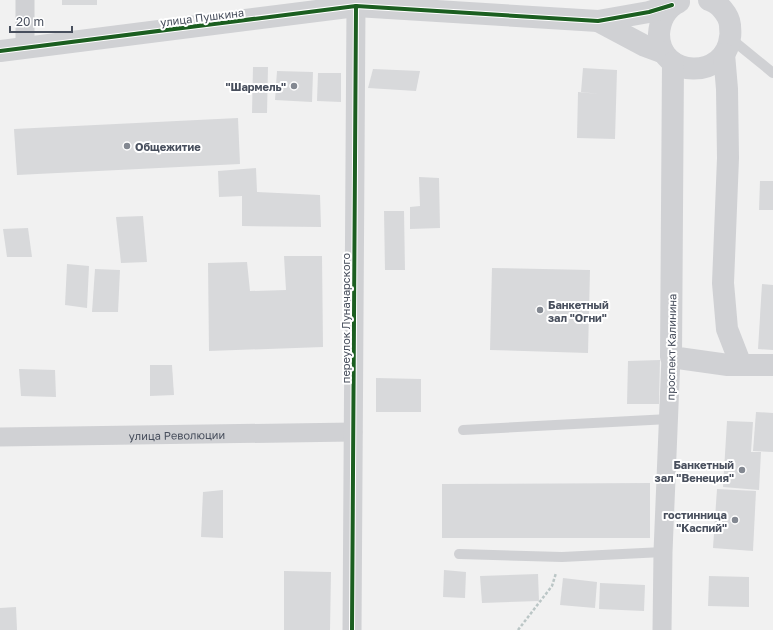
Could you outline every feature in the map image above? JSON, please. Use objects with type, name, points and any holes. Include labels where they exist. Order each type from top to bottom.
[{"type":"street","points":[[25,0],[25,48]]},
{"type":"street","points":[[709,0],[713,1],[724,12],[730,28],[727,90],[728,158],[723,283],[727,329],[741,366]]},
{"type":"street","points":[[598,22],[650,12],[677,2]]},
{"type":"street","name":"проспект Калинина","points":[[662,630],[663,552],[671,357],[668,58],[660,39],[660,27],[664,15],[677,2]]},
{"type":"street","name":"улица Пушкина","points":[[0,51],[322,5],[598,22]]},
{"type":"street","name":"переулок Луначарского","points":[[352,630],[356,6]]},
{"type":"street","points":[[598,22],[668,58],[682,67],[696,69],[709,66],[720,59],[730,28]]},
{"type":"street","points":[[671,357],[741,366],[773,365]]},
{"type":"street","name":"улица Революции","points":[[0,436],[353,432]]},
{"type":"lane","points":[[730,28],[773,73]]},
{"type":"lane","points":[[463,430],[669,419]]},
{"type":"lane","points":[[459,554],[562,557],[663,552]]},
{"type":"path","points":[[518,630],[552,586],[562,557]]},
{"type":"building","points":[[62,0],[97,0],[97,5],[62,5]]},
{"type":"building","points":[[253,67],[268,67],[267,113],[252,113]]},
{"type":"building","points":[[583,68],[617,70],[615,139],[577,138],[578,92],[599,94],[581,92]]},
{"type":"building","points":[[373,69],[420,71],[416,91],[368,88]]},
{"type":"building","name":"\"Шармель\"","points":[[277,71],[313,72],[312,102],[275,100]]},
{"type":"building","points":[[318,73],[341,73],[341,102],[317,101]]},
{"type":"building","name":"Общежитие","points":[[238,118],[240,164],[17,175],[14,129]]},
{"type":"building","points":[[256,168],[257,192],[320,195],[321,227],[242,226],[242,196],[219,197],[218,171]]},
{"type":"building","points":[[419,177],[439,178],[440,228],[410,229],[410,207],[420,206]]},
{"type":"building","points":[[760,181],[773,181],[773,210],[759,210]]},
{"type":"building","points":[[384,211],[404,211],[405,270],[385,270]]},
{"type":"building","points":[[143,216],[147,262],[121,263],[116,217]]},
{"type":"building","points":[[28,228],[32,257],[7,257],[3,229]]},
{"type":"building","points":[[284,256],[322,256],[323,347],[209,351],[208,263],[247,262],[250,291],[286,290]]},
{"type":"building","points":[[67,264],[89,266],[87,308],[65,305]]},
{"type":"building","name":"Банкетный зал \"Огни\"","points":[[492,268],[590,270],[588,353],[490,350]]},
{"type":"building","points":[[95,269],[120,270],[118,312],[92,312]]},
{"type":"building","points":[[762,284],[773,285],[773,350],[758,349]]},
{"type":"building","points":[[660,360],[659,404],[627,404],[628,361]]},
{"type":"building","points":[[150,365],[172,365],[174,395],[150,396]]},
{"type":"building","points":[[19,369],[55,370],[56,397],[21,396]]},
{"type":"building","points":[[376,378],[421,379],[421,412],[376,412]]},
{"type":"building","points":[[756,412],[773,413],[773,452],[753,451]]},
{"type":"building","name":"Банкетный зал \"Венеция\"","points":[[727,421],[753,422],[751,452],[761,452],[759,490],[723,487]]},
{"type":"building","points":[[650,483],[650,538],[442,538],[442,484]]},
{"type":"building","name":"гостинница \"Каспий\"","points":[[717,489],[756,491],[753,551],[713,548]]},
{"type":"building","points":[[223,490],[223,538],[201,537],[203,492]]},
{"type":"building","points":[[444,570],[466,572],[465,598],[443,597]]},
{"type":"building","points":[[284,571],[331,572],[330,630],[284,630]]},
{"type":"building","points":[[538,574],[539,601],[482,603],[480,576]]},
{"type":"building","points":[[709,576],[749,577],[749,607],[708,606]]},
{"type":"building","points":[[563,578],[597,582],[595,608],[560,605]]},
{"type":"building","points":[[600,583],[645,585],[644,611],[599,609]]},
{"type":"building","points":[[16,607],[17,630],[0,630],[0,608]]},
{"type":"cycle path","points":[[0,51],[356,6],[598,21],[649,12],[672,5]]},
{"type":"cycle path","points":[[352,630],[356,6]]},
{"type":"place","name":"\"Шармель\"","points":[[294,86]]},
{"type":"place","name":"Общежитие","points":[[127,146]]},
{"type":"place","name":"Банкетный зал \"Огни\"","points":[[540,310]]},
{"type":"place","name":"Банкетный зал \"Венеция\"","points":[[742,470]]},
{"type":"place","name":"гостинница \"Каспий\"","points":[[735,520]]}]
